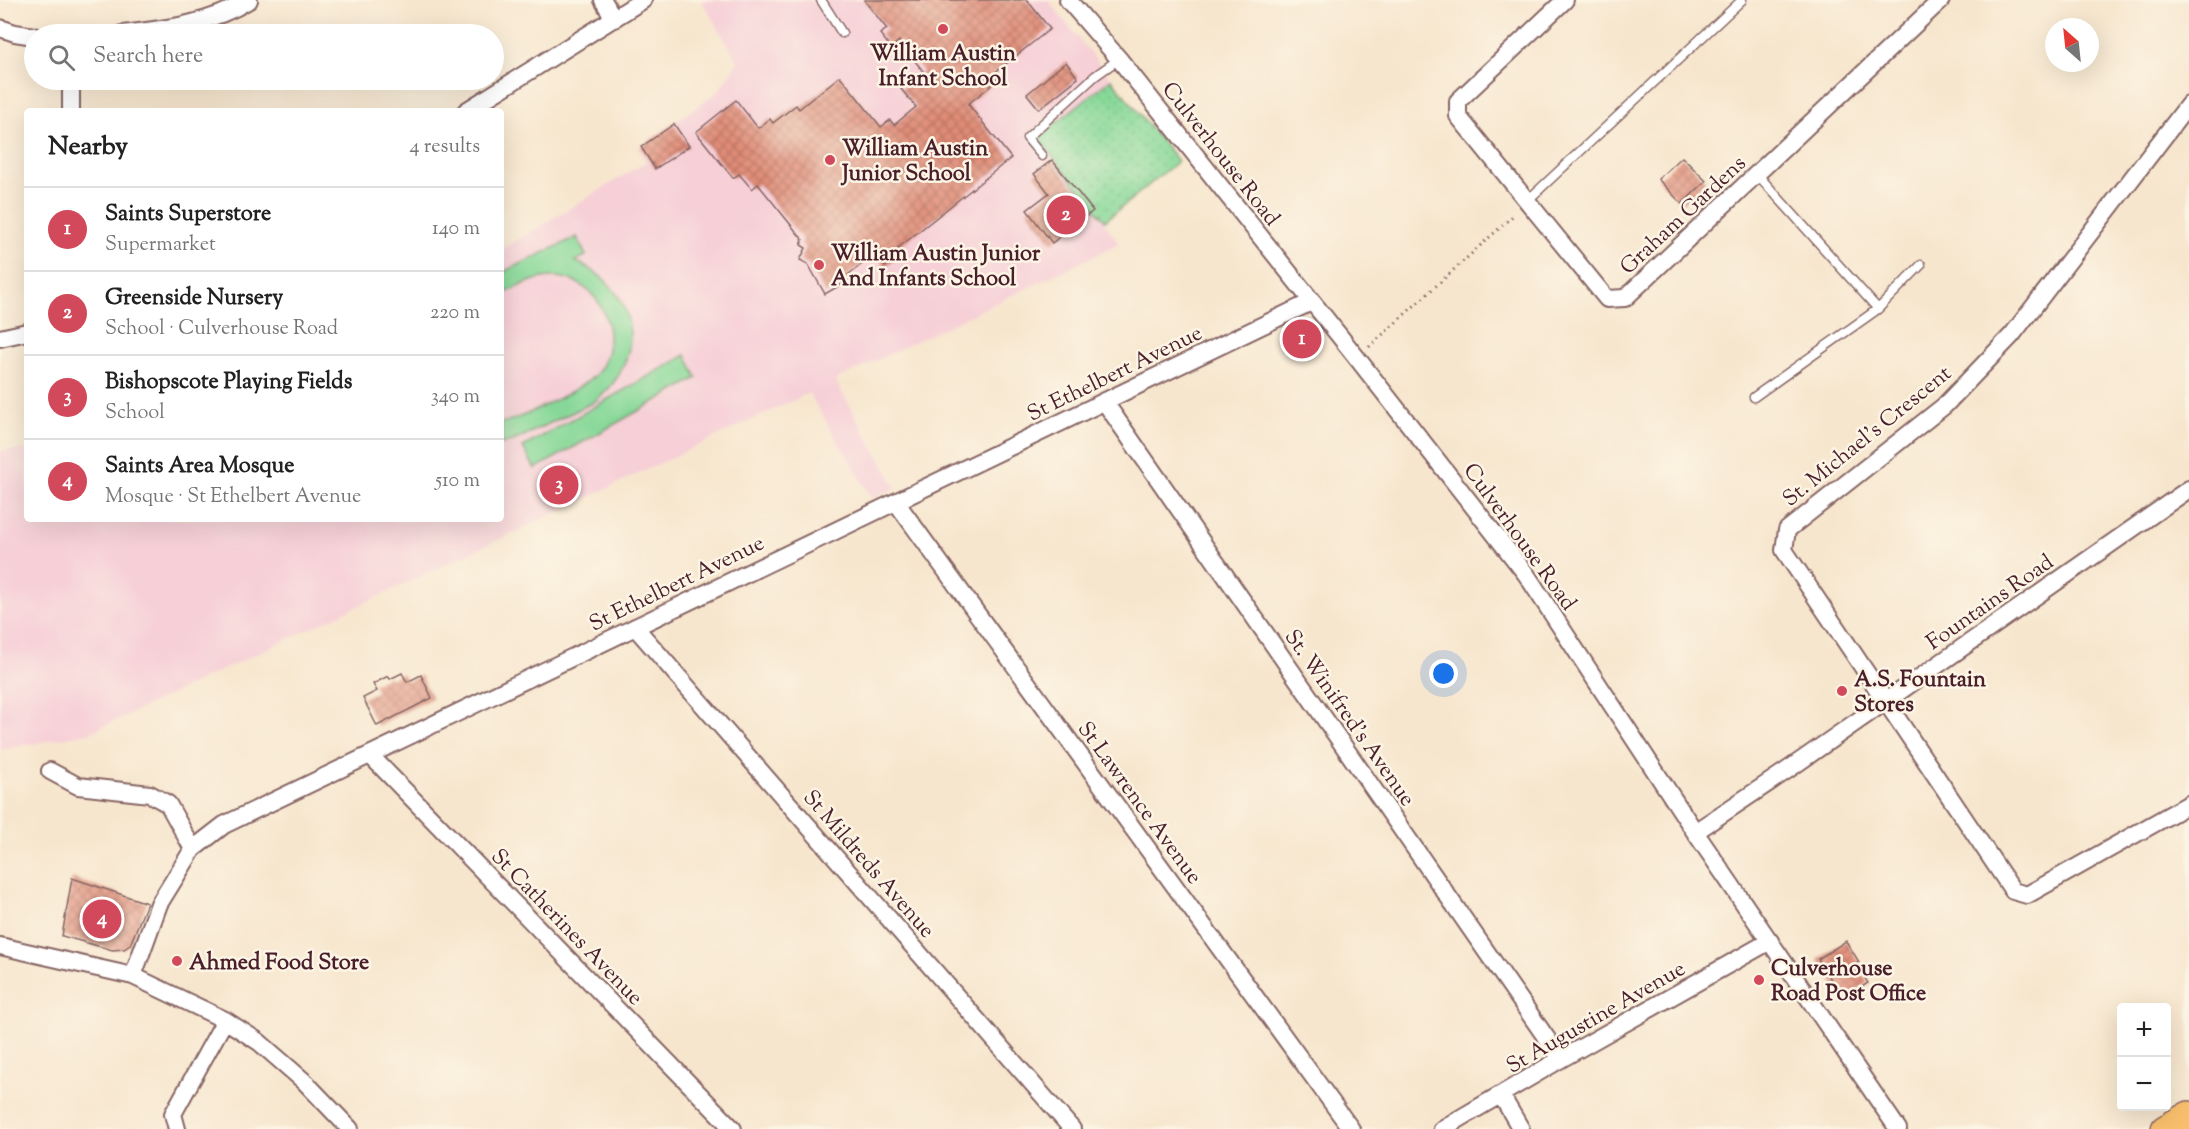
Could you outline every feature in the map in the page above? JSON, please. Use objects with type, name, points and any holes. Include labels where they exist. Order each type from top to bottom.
[{"type":"main road","points":[[2165,1129],[2189,1115]]},
{"type":"street","points":[[184,24],[229,5],[249,0]]},
{"type":"street","points":[[603,0],[614,19]]},
{"type":"street","points":[[504,87],[643,0]]},
{"type":"street","name":"Culverhouse Road","points":[[1068,0],[1119,59],[1526,574],[1695,832],[1898,1129]]},
{"type":"street","name":"Graham Gardens","points":[[1565,0],[1458,101],[1458,116],[1607,299],[1625,298],[1941,0]]},
{"type":"street","points":[[0,28],[24,34]]},
{"type":"street","points":[[71,90],[71,108]]},
{"type":"street","points":[[471,108],[500,90]]},
{"type":"street","name":"St. Michael's Crescent","points":[[2189,104],[2012,335],[1944,406],[1786,530],[1784,550],[2013,891],[2027,895],[2189,804]]},
{"type":"street","name":"St Ethelbert Avenue","points":[[133,976],[159,904],[193,849],[224,825],[1311,302]]},
{"type":"street","points":[[0,338],[24,333]]},
{"type":"street","name":"St. Winifred's Avenue","points":[[1104,401],[1561,1059]]},
{"type":"street","name":"Fountains Road","points":[[1695,832],[2189,489]]},
{"type":"street","name":"St Lawrence Avenue","points":[[896,502],[1351,1129]]},
{"type":"street","name":"St Mildreds Avenue","points":[[634,627],[1072,1129]]},
{"type":"street","name":"St Catherines Avenue","points":[[370,755],[734,1129]]},
{"type":"street","points":[[50,771],[78,786],[150,794],[168,804],[193,849]]},
{"type":"street","name":"St Augustine Avenue","points":[[1442,1129],[1770,941]]},
{"type":"street","points":[[0,946],[133,976],[225,1020],[259,1042],[304,1082],[351,1129]]},
{"type":"street","points":[[177,1129],[173,1114],[225,1020]]},
{"type":"street","points":[[1501,1095],[1521,1129]]},
{"type":"lane","points":[[821,0],[842,33]]},
{"type":"lane","points":[[1528,200],[1742,0]]},
{"type":"lane","points":[[1042,156],[1028,138],[1095,76],[1119,59]]},
{"type":"lane","points":[[1756,174],[1878,309]]},
{"type":"lane","points":[[1754,397],[1878,309],[1921,266]]},
{"type":"path","points":[[1357,358],[1528,200]]},
{"type":"shaded area","points":[[701,0],[1048,0],[1111,79],[1037,138],[1105,221],[1119,244],[835,380],[896,487],[872,498],[809,393],[89,733],[0,750],[0,451],[24,449],[24,522],[504,522],[504,248],[646,162],[638,148],[719,91],[738,61]]},
{"type":"green space","points":[[1111,79],[1178,161],[1105,221],[1037,138]]},
{"type":"green space","points":[[577,237],[586,256],[575,261],[596,273],[612,288],[623,306],[629,326],[629,346],[624,366],[612,385],[594,402],[504,443],[504,422],[537,409],[581,386],[598,372],[606,358],[609,342],[608,326],[603,311],[584,287],[570,280],[546,277],[504,294],[504,272]]},
{"type":"green space","points":[[686,355],[697,378],[535,469],[523,447]]},
{"type":"building","points":[[864,0],[1027,0],[1050,29],[993,74],[998,80],[968,104],[1011,158],[898,248],[903,254],[885,267],[875,254],[848,275],[851,279],[825,294],[808,264],[800,260],[806,248],[801,245],[803,240],[758,184],[752,189],[739,174],[733,178],[696,132],[736,100],[758,128],[770,119],[773,123],[796,105],[799,109],[840,76],[881,127],[890,120],[894,125],[916,107],[901,89],[923,71],[899,41],[891,48],[880,34],[887,29]]},
{"type":"building","points":[[1066,62],[1078,78],[1039,109],[1027,94]]},
{"type":"building","points":[[674,124],[689,146],[655,169],[641,147]]},
{"type":"building","points":[[1682,157],[1706,181],[1682,204],[1658,179]]},
{"type":"building","points":[[1052,160],[1093,211],[1052,243],[1027,210],[1049,193],[1034,174]]},
{"type":"building","points":[[402,673],[407,682],[421,675],[432,698],[377,726],[363,698],[377,691],[373,684],[388,676],[390,679]]},
{"type":"building","points":[[72,878],[147,903],[130,945],[124,949],[112,950],[62,936]]},
{"type":"building","points":[[1846,941],[1859,962],[1856,964],[1868,983],[1843,999],[1818,959]]},
{"type":"place","name":"William Austin Infant School","points":[[943,29]]},
{"type":"place","name":"William Austin Junior School","points":[[830,160]]},
{"type":"place","name":"Greenside Nursery","points":[[1066,215]]},
{"type":"place","name":"William Austin Junior And Infants School","points":[[819,265]]},
{"type":"place","name":"Saints Superstore","points":[[1302,339]]},
{"type":"place","name":"Bishopscote Playing Fields","points":[[559,485]]},
{"type":"place","name":"A.S. Fountain Stores","points":[[1842,691]]},
{"type":"place","name":"Saints Area Mosque","points":[[102,919]]},
{"type":"place","name":"Ahmed Food Store","points":[[177,961]]},
{"type":"place","name":"Culverhouse Road Post Office","points":[[1759,980]]}]
